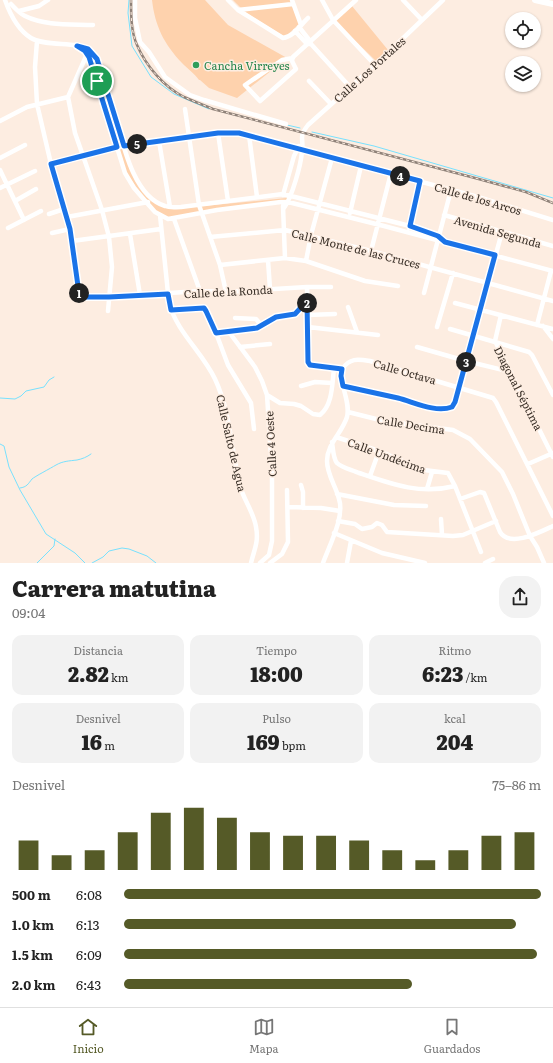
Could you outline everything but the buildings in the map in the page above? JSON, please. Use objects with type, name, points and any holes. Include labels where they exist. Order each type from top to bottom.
[{"type":"main road","points":[[536,0],[553,4]]},
{"type":"street","points":[[5,0],[26,16],[41,21],[93,25]]},
{"type":"street","points":[[19,11],[38,6],[48,0]]},
{"type":"street","points":[[136,0],[135,18],[140,42],[149,52],[165,77],[190,95],[286,124]]},
{"type":"street","points":[[228,0],[238,10],[283,38],[299,28],[308,18]]},
{"type":"street","points":[[322,0],[333,20],[375,65]]},
{"type":"street","points":[[293,58],[292,61],[296,69],[260,101],[245,85],[282,60],[293,58],[356,0]]},
{"type":"street","points":[[403,0],[422,20]]},
{"type":"street","name":"Calle Los Portales","points":[[281,202],[297,148],[301,142],[302,133],[308,124],[375,65],[443,0]]},
{"type":"street","points":[[238,10],[293,2],[299,28],[310,43],[350,87]]},
{"type":"street","points":[[10,4],[16,22],[30,37],[37,41],[77,46],[88,49],[97,59],[129,165],[138,183],[154,200],[160,204],[170,207],[199,205],[283,194],[290,195],[410,226],[445,242],[552,271],[537,325]]},
{"type":"street","points":[[37,41],[35,67],[37,104],[51,164],[67,217],[72,242],[161,229]]},
{"type":"street","points":[[77,46],[87,54],[126,173],[134,188],[160,215],[168,219],[174,219],[201,213],[288,202],[438,238]]},
{"type":"street","points":[[87,54],[68,97],[75,133],[110,237],[112,267],[108,311]]},
{"type":"street","points":[[308,81],[331,104]]},
{"type":"street","points":[[0,121],[37,104],[68,97]]},
{"type":"street","points":[[185,109],[199,205],[220,265],[226,292]]},
{"type":"street","name":"Calle de los Arcos","points":[[51,164],[117,147],[231,132],[249,135],[391,173],[553,220]]},
{"type":"street","points":[[218,133],[228,201]]},
{"type":"street","points":[[249,135],[257,197]]},
{"type":"street","points":[[159,141],[170,207]]},
{"type":"street","points":[[284,208],[288,202],[303,150],[301,142]]},
{"type":"street","points":[[0,158],[25,145]]},
{"type":"street","points":[[306,261],[311,235],[332,158]]},
{"type":"street","points":[[349,217],[361,166]]},
{"type":"street","points":[[0,170],[24,220]]},
{"type":"street","points":[[0,188],[35,171]]},
{"type":"street","points":[[371,250],[391,173]]},
{"type":"street","points":[[408,232],[420,181]]},
{"type":"street","points":[[15,201],[36,188]]},
{"type":"street","points":[[424,293],[451,190]]},
{"type":"street","points":[[67,217],[147,203],[154,200]]},
{"type":"street","points":[[281,202],[284,208],[285,258]]},
{"type":"street","points":[[49,214],[64,209]]},
{"type":"street","points":[[8,228],[41,211]]},
{"type":"street","name":"Calle Salto de Agua","points":[[160,215],[171,310],[188,340],[211,371],[228,417],[240,488],[256,528],[257,541],[251,563]]},
{"type":"street","name":"Avenida Segunda","points":[[444,216],[553,246]]},
{"type":"street","points":[[174,219],[200,291]]},
{"type":"street","points":[[52,233],[70,229]]},
{"type":"street","name":"Calle Monte de las Cruces","points":[[210,237],[285,230],[371,250],[553,301]]},
{"type":"street","points":[[343,386],[399,398],[424,406],[444,409],[452,407],[455,402],[502,232]]},
{"type":"street","points":[[130,234],[140,295]]},
{"type":"street","name":"Calle de la Ronda","points":[[72,242],[79,293],[85,297],[168,294],[200,291],[226,292],[331,287]]},
{"type":"street","points":[[220,265],[285,258],[306,261],[366,281],[398,286]]},
{"type":"street","points":[[268,260],[270,289]]},
{"type":"street","points":[[437,326],[453,273]]},
{"type":"street","points":[[307,287],[308,326],[378,335]]},
{"type":"street","points":[[216,333],[257,328],[276,317],[295,314],[307,301]]},
{"type":"street","points":[[455,303],[553,329]]},
{"type":"street","points":[[348,307],[357,332]]},
{"type":"street","points":[[171,310],[204,308],[216,333],[228,365],[251,403],[254,429]]},
{"type":"street","points":[[307,315],[335,314]]},
{"type":"street","points":[[495,341],[501,315]]},
{"type":"street","points":[[235,318],[256,319],[262,326]]},
{"type":"street","name":"Calle Octava","points":[[308,326],[308,362],[312,366],[342,369],[346,363],[353,360],[370,361],[493,398],[528,464],[553,516]]},
{"type":"street","points":[[543,326],[553,339]]},
{"type":"street","points":[[450,329],[524,350],[532,355],[553,396]]},
{"type":"street","name":"Calle 4 Oeste","points":[[229,332],[257,371],[267,395],[271,445],[272,541],[268,555],[260,563]]},
{"type":"street","name":"Diagonal Séptima","points":[[495,341],[553,455]]},
{"type":"street","points":[[240,347],[270,344]]},
{"type":"street","points":[[417,347],[512,372]]},
{"type":"street","points":[[267,395],[280,403],[301,406],[313,414],[320,415],[323,413],[330,399],[334,369]]},
{"type":"street","points":[[322,563],[334,533],[340,511],[340,504],[328,471],[327,463],[332,442],[344,423],[348,412],[341,376],[342,369]]},
{"type":"street","points":[[301,386],[315,382],[332,383]]},
{"type":"street","name":"Calle Decima","points":[[348,412],[384,421],[453,430],[470,439],[502,472],[513,494],[530,536],[544,563]]},
{"type":"street","name":"Calle Undécima","points":[[336,437],[379,451],[424,470],[448,473],[455,486],[480,552]]},
{"type":"street","points":[[332,442],[335,459],[337,463],[342,466],[398,486],[417,489],[442,489],[455,486]]},
{"type":"street","points":[[370,476],[379,451]]},
{"type":"street","points":[[528,464],[553,455]]},
{"type":"street","points":[[427,489],[432,472]]},
{"type":"street","points":[[301,485],[303,492],[303,508]]},
{"type":"street","points":[[270,563],[282,554],[288,542],[287,490]]},
{"type":"street","points":[[460,499],[482,492],[486,495],[503,536],[514,539],[530,536],[553,526]]},
{"type":"street","points":[[337,494],[394,505],[426,506]]},
{"type":"street","points":[[288,507],[321,508],[340,511]]},
{"type":"street","points":[[441,519],[442,535]]},
{"type":"street","points":[[338,520],[356,524],[362,529],[372,527],[377,523],[387,532],[442,535],[463,535],[496,521]]},
{"type":"street","points":[[334,533],[382,553],[425,563]]},
{"type":"street","points":[[347,563],[351,541]]},
{"type":"street","points":[[486,563],[492,559]]},
{"type":"shaded area","points":[[152,0],[205,0],[228,25],[287,58],[237,98],[209,88],[182,63],[165,42],[155,18]]},
{"type":"shaded area","points":[[233,0],[290,0],[299,24],[285,37],[245,12]]},
{"type":"shaded area","points":[[352,6],[388,50],[376,61],[335,21]]},
{"type":"shaded area","points":[[91,53],[96,58],[123,146],[117,148],[88,57]]},
{"type":"shaded area","points":[[123,148],[138,183],[161,206],[171,209],[287,198],[287,203],[203,213],[170,221],[155,212],[123,169],[118,150]]},
{"type":"waterway","points":[[129,0],[128,13],[132,46],[151,77],[174,94],[209,109]]},
{"type":"waterway","points":[[287,125],[300,128]]},
{"type":"waterway","points":[[312,132],[374,146],[553,198]]},
{"type":"waterway","points":[[0,398],[15,399],[26,391],[44,387],[49,380],[54,377]]},
{"type":"waterway","points":[[0,444],[4,446],[9,467],[20,490],[46,534],[75,553],[85,563]]},
{"type":"waterway","points":[[20,488],[26,486],[33,478],[59,464],[66,461],[81,459],[91,454]]},
{"type":"waterway","points":[[37,563],[54,546],[55,539]]},
{"type":"waterway","points":[[92,563],[103,557],[109,551],[122,548],[147,556],[156,563]]},
{"type":"railway","points":[[131,0],[132,29],[135,40],[145,61],[169,88],[184,97],[213,109],[526,192],[553,203]]},
{"type":"place","name":"Cancha Virreyes","points":[[196,65]]},
{"type":"route","points":[[77,46],[85,47],[92,52],[97,59],[124,146],[231,132],[249,135],[420,181],[410,226],[438,236],[445,242],[495,255],[455,402],[452,407],[444,409],[424,406],[399,398],[343,386],[341,376],[342,369],[310,365],[308,362],[307,301],[295,314],[276,317],[257,328],[216,333],[204,308],[171,310],[168,294],[85,297],[79,293],[70,229],[51,164],[117,147],[97,81],[89,57],[85,51],[77,46]]}]
